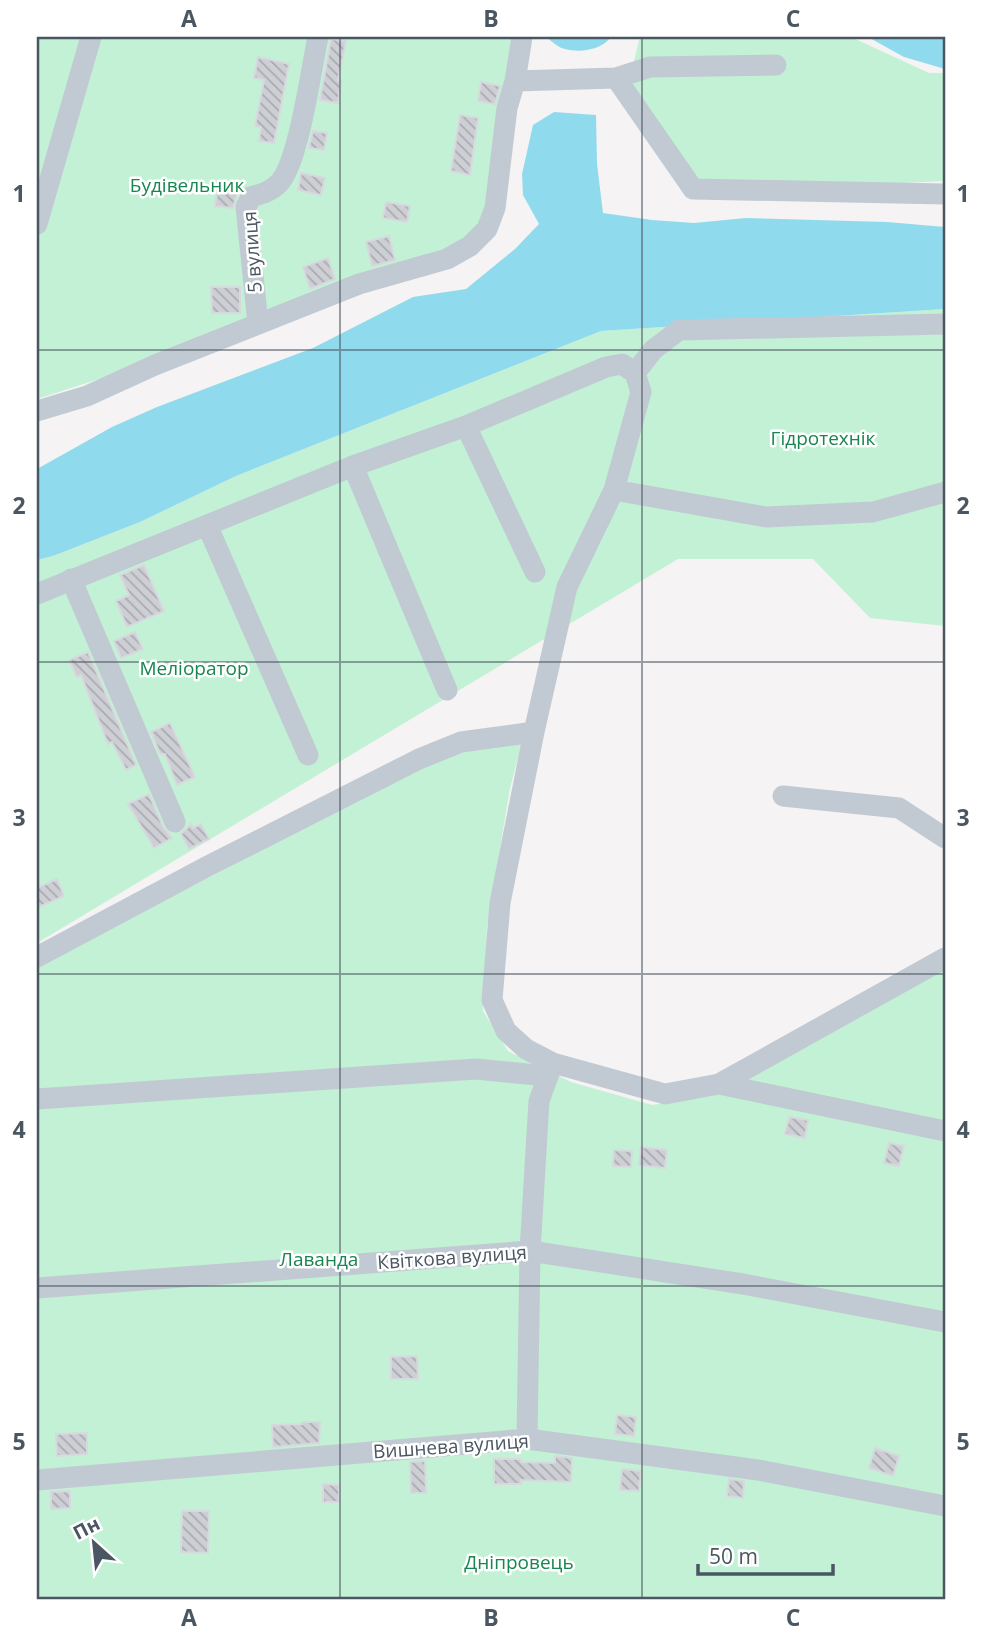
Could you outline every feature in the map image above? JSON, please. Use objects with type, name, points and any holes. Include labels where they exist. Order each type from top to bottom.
[{"type":"street","points":[[37,224],[91,37]]},
{"type":"street","name":"5 вулиця","points":[[258,324],[246,207],[251,197],[267,193],[280,182],[293,159],[318,37]]},
{"type":"street","points":[[37,411],[87,396],[359,284],[447,259],[470,246],[487,229],[495,208],[507,108],[522,37]]},
{"type":"street","points":[[515,80],[616,78],[650,66],[776,65]]},
{"type":"street","points":[[616,78],[693,189],[945,194]]},
{"type":"street","points":[[635,373],[653,350],[679,330],[945,324]]},
{"type":"street","points":[[37,594],[353,466],[466,426],[606,367],[622,364],[635,373],[640,392],[614,490],[567,587],[534,732],[500,903],[492,1000],[506,1031],[550,1070]]},
{"type":"street","points":[[466,426],[535,572]]},
{"type":"street","points":[[353,466],[447,691]]},
{"type":"street","points":[[614,490],[766,517],[873,512],[945,492]]},
{"type":"street","points":[[207,526],[308,755]]},
{"type":"street","points":[[71,579],[175,822]]},
{"type":"street","points":[[37,957],[208,866],[419,760],[461,742],[534,732]]},
{"type":"street","points":[[783,796],[899,808],[945,838]]},
{"type":"street","points":[[37,1098],[476,1069],[550,1070],[665,1094],[719,1084],[945,958]]},
{"type":"street","points":[[527,1439],[530,1251],[539,1101],[550,1070]]},
{"type":"street","points":[[719,1084],[945,1131]]},
{"type":"street","name":"Квіткова вулиця","points":[[37,1288],[530,1251],[743,1284],[945,1322]]},
{"type":"street","name":"Вишнева вулиця","points":[[37,1480],[527,1439],[758,1470],[945,1506]]},
{"type":"green space","name":"Будівельник","points":[[37,37],[514,37],[493,136],[491,184],[478,232],[442,254],[130,369],[37,399]]},
{"type":"green space","points":[[640,37],[851,37],[929,73],[945,73],[945,181],[880,184],[693,179],[628,85]]},
{"type":"green space","name":"Меліоратор","points":[[945,309],[945,626],[870,618],[813,559],[678,559],[37,943],[37,560],[140,522],[236,476],[601,331]]},
{"type":"green space","name":"Лаванда","points":[[522,743],[510,788],[487,927],[483,1011],[508,1051],[571,1082],[652,1105],[711,1096],[945,960],[945,1600],[37,1600],[37,967],[446,754]]},
{"type":"water","points":[[546,37],[611,37],[596,48],[578,51],[557,46]]},
{"type":"water","points":[[868,37],[945,37],[945,69],[904,57]]},
{"type":"water","points":[[554,112],[596,115],[597,164],[603,213],[694,223],[746,218],[887,222],[945,227],[945,309],[601,331],[236,476],[140,522],[37,560],[37,469],[112,427],[157,407],[313,348],[413,297],[466,289],[515,249],[539,224],[523,195],[522,174],[533,125]]},
{"type":"building","points":[[331,39],[346,41],[338,80],[341,81],[338,103],[320,100]]},
{"type":"building","points":[[258,57],[289,64],[274,143],[259,141],[261,127],[255,126],[264,80],[254,78]]},
{"type":"building","points":[[481,82],[500,86],[495,104],[478,101]]},
{"type":"building","points":[[460,115],[478,118],[470,175],[451,171]]},
{"type":"building","points":[[313,131],[327,133],[324,150],[309,148]]},
{"type":"building","points":[[301,173],[325,178],[321,195],[298,190]]},
{"type":"building","points":[[218,187],[238,190],[233,208],[215,206]]},
{"type":"building","points":[[386,202],[410,206],[407,222],[383,218]]},
{"type":"building","points":[[389,236],[395,260],[372,266],[366,242]]},
{"type":"building","points":[[328,258],[335,279],[310,289],[303,267]]},
{"type":"building","points":[[211,287],[240,287],[240,313],[212,313]]},
{"type":"building","points":[[144,565],[164,611],[127,627],[116,601],[129,595],[120,575]]},
{"type":"building","points":[[135,632],[143,649],[121,658],[114,641]]},
{"type":"building","points":[[88,652],[136,765],[126,770],[112,742],[108,744],[81,675],[77,677],[69,660]]},
{"type":"building","points":[[170,723],[195,777],[177,785],[165,754],[160,754],[151,732]]},
{"type":"building","points":[[149,794],[163,827],[172,838],[154,848],[128,804]]},
{"type":"building","points":[[191,824],[193,828],[201,824],[209,839],[189,849],[181,834]]},
{"type":"building","points":[[57,879],[64,896],[37,908],[37,888]]},
{"type":"building","points":[[789,1117],[808,1120],[805,1138],[785,1134]]},
{"type":"building","points":[[889,1143],[904,1146],[899,1166],[884,1163]]},
{"type":"building","points":[[641,1147],[667,1150],[665,1168],[639,1165]]},
{"type":"building","points":[[614,1150],[632,1151],[631,1167],[613,1166]]},
{"type":"building","points":[[417,1356],[418,1379],[391,1379],[391,1357]]},
{"type":"building","points":[[617,1415],[636,1417],[634,1436],[615,1434]]},
{"type":"building","points":[[320,1422],[319,1443],[273,1447],[272,1425]]},
{"type":"building","points":[[87,1433],[87,1454],[57,1456],[56,1434]]},
{"type":"building","points":[[875,1448],[899,1456],[893,1476],[869,1468]]},
{"type":"building","points":[[555,1456],[572,1458],[571,1482],[521,1480],[521,1484],[494,1484],[494,1459],[555,1463]]},
{"type":"building","points":[[425,1461],[426,1493],[411,1493],[410,1462]]},
{"type":"building","points":[[622,1469],[641,1471],[639,1491],[620,1490]]},
{"type":"building","points":[[729,1479],[744,1481],[743,1498],[727,1496]]},
{"type":"building","points":[[323,1484],[339,1485],[339,1502],[323,1502]]},
{"type":"building","points":[[70,1491],[70,1508],[51,1509],[51,1492]]},
{"type":"building","points":[[182,1511],[209,1511],[208,1553],[181,1552]]},
{"type":"park label","name":"Гідротехнік","points":[[823,438]]},
{"type":"park label","name":"Дніпровець","points":[[519,1562]]}]
